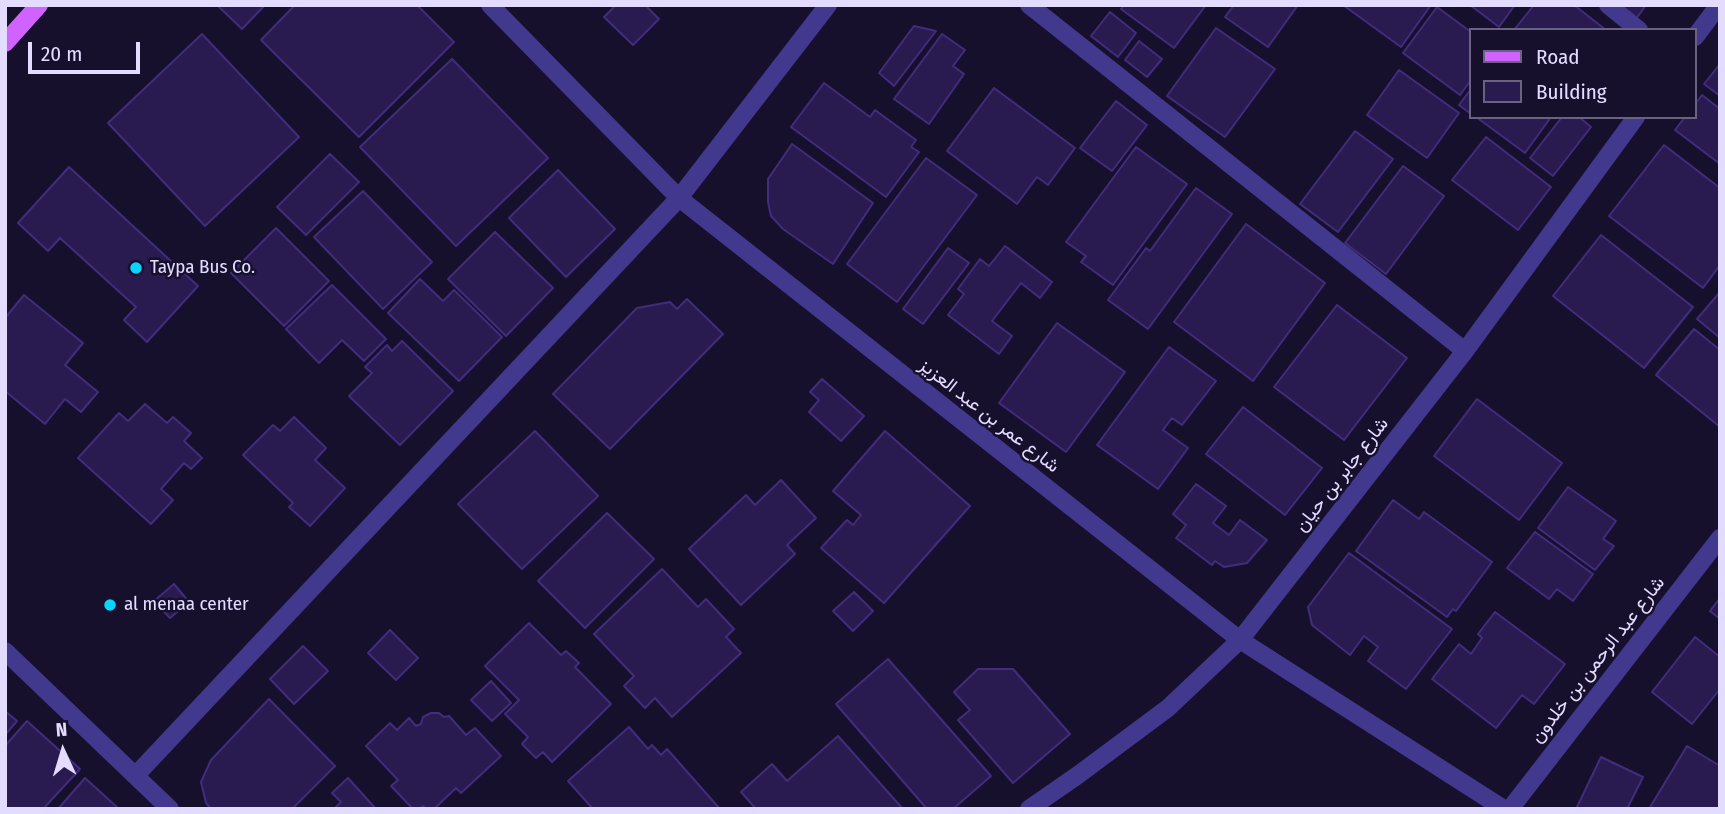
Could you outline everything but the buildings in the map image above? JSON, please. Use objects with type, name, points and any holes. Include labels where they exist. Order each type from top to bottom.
[{"type":"main road","points":[[5,43],[39,5]]},
{"type":"street","name":"شارع عمر بن عبد العزيز","points":[[490,5],[678,198],[1240,640],[1504,809]]},
{"type":"street","points":[[136,775],[678,198],[828,5]]},
{"type":"street","points":[[1029,5],[1465,351]]},
{"type":"street","points":[[1608,5],[1637,28]]},
{"type":"street","points":[[1697,34],[1719,5]]},
{"type":"street","name":"شارع جابر بن حيان","points":[[1029,809],[1168,708],[1240,640],[1465,351],[1635,119]]},
{"type":"street","name":"شارع عبد الرحمن بن خلدون","points":[[1510,809],[1720,538]]},
{"type":"street","points":[[5,651],[170,809]]},
{"type":"place","name":"Taypa Bus Co.","points":[[136,268]]},
{"type":"place","name":"al menaa center","points":[[110,605]]}]
